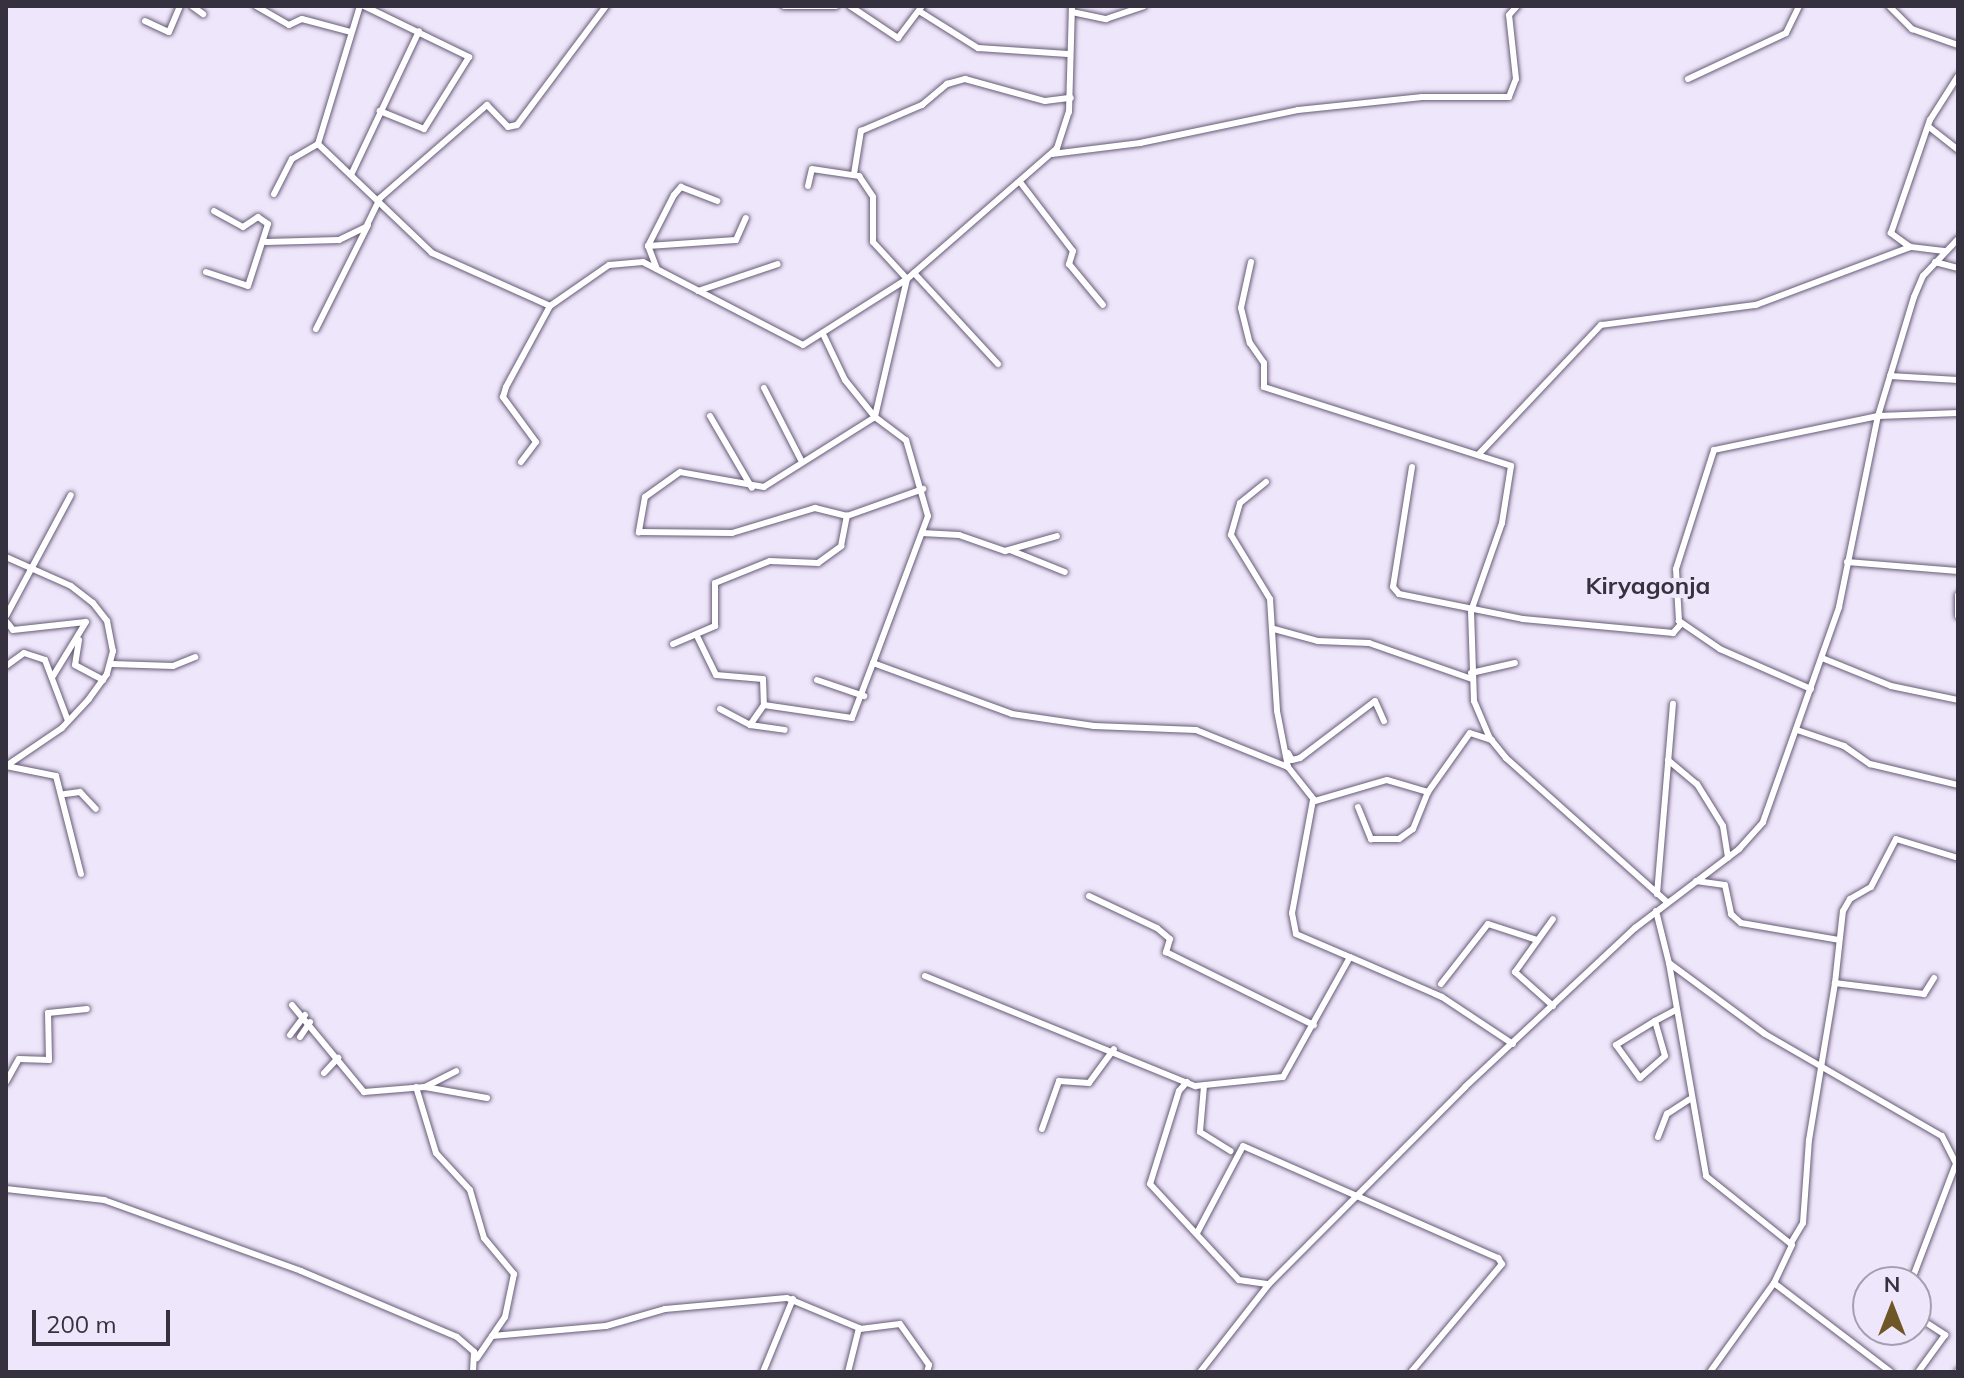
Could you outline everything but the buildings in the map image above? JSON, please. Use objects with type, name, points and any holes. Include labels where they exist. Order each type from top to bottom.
[{"type":"street","points":[[145,21],[169,32],[180,6]]},
{"type":"street","points":[[192,6],[203,14]]},
{"type":"street","points":[[256,6],[289,25],[302,19],[351,32]]},
{"type":"street","points":[[274,194],[292,159],[318,144],[351,32],[362,6],[419,31],[468,60],[424,129],[380,111]]},
{"type":"street","points":[[316,329],[380,198],[487,105],[508,127],[517,125],[606,6]]},
{"type":"street","points":[[784,6],[836,6]]},
{"type":"street","points":[[850,6],[898,38],[921,8],[978,48],[1068,54]]},
{"type":"street","points":[[521,462],[536,442],[504,392],[550,306],[609,265],[638,260],[788,341],[809,345],[907,279],[1052,154],[1071,98],[1068,54],[1072,9],[1106,19],[1144,6]]},
{"type":"street","points":[[1052,154],[1140,143],[1274,112],[1422,97],[1509,97],[1516,79],[1509,15],[1517,6]]},
{"type":"street","points":[[1688,79],[1786,33],[1799,6]]},
{"type":"street","points":[[1889,6],[1912,29],[1958,45]]},
{"type":"street","points":[[351,175],[419,31]]},
{"type":"street","points":[[1944,251],[1910,247],[1896,241],[1891,229],[1929,127],[1958,76]]},
{"type":"street","points":[[854,174],[861,131],[922,105],[947,84],[965,79],[1045,101],[1071,98]]},
{"type":"street","points":[[1929,127],[1958,150]]},
{"type":"street","points":[[318,144],[380,198],[432,253],[550,306]]},
{"type":"street","points":[[808,186],[812,169],[854,174],[873,197],[873,242],[907,279]]},
{"type":"street","points":[[1020,182],[1073,251],[1069,264],[1103,305]]},
{"type":"street","points":[[658,273],[648,246],[681,187],[717,201]]},
{"type":"street","points":[[206,272],[248,286],[266,242],[267,220],[252,218],[243,227],[214,211]]},
{"type":"street","points":[[648,246],[736,240],[746,218]]},
{"type":"street","points":[[266,242],[339,240],[368,225]]},
{"type":"street","points":[[1200,1372],[1269,1284],[1357,1195],[1553,1006],[1656,911],[1728,858],[1768,814],[1822,658],[1847,562],[1878,416],[1914,297],[1935,262],[1958,239]]},
{"type":"street","points":[[1478,455],[1601,325],[1756,305],[1910,247]]},
{"type":"street","points":[[1251,262],[1241,308],[1250,343],[1261,353],[1264,387],[1478,455],[1511,470],[1502,523],[1471,611],[1472,676],[1492,740]]},
{"type":"street","points":[[1935,262],[1958,268]]},
{"type":"street","points":[[698,291],[778,264]]},
{"type":"street","points":[[914,273],[998,364]]},
{"type":"street","points":[[907,279],[875,417],[764,487],[752,488],[680,472],[645,497],[639,532],[732,533],[815,508],[847,516],[923,489]]},
{"type":"street","points":[[764,705],[844,720],[852,718],[864,696],[873,663],[928,516],[923,489],[906,440],[875,417],[845,380],[824,336]]},
{"type":"street","points":[[1890,376],[1958,380]]},
{"type":"street","points":[[764,388],[802,462]]},
{"type":"street","points":[[1412,467],[1393,589],[1471,611],[1673,633],[1682,623],[1676,569],[1714,450],[1878,416],[1958,413]]},
{"type":"street","points":[[710,416],[752,488]]},
{"type":"street","points":[[1266,482],[1240,503],[1231,535],[1265,587],[1274,629],[1277,711],[1288,753],[1288,767]]},
{"type":"street","points":[[71,495],[6,619],[13,630],[83,619],[75,665],[103,680]]},
{"type":"street","points":[[673,644],[715,626],[715,583],[770,561],[818,563],[841,546],[847,516]]},
{"type":"street","points":[[922,533],[1010,550],[1065,572]]},
{"type":"street","points":[[1010,550],[1057,536]]},
{"type":"street","points":[[6,557],[71,586],[104,614],[112,664],[103,680],[68,721],[6,766]]},
{"type":"street","points":[[1847,562],[1958,571]]},
{"type":"street","points":[[1958,595],[1958,616]]},
{"type":"street","points":[[1682,623],[1720,649],[1811,689]]},
{"type":"street","points":[[1274,629],[1318,641],[1369,643],[1472,676],[1515,663]]},
{"type":"street","points":[[697,636],[716,675],[763,679],[764,705],[750,725]]},
{"type":"street","points":[[53,676],[79,640]]},
{"type":"street","points":[[6,666],[14,657],[32,653],[53,676],[68,721]]},
{"type":"street","points":[[112,664],[173,666],[195,657]]},
{"type":"street","points":[[1822,658],[1891,686],[1958,700]]},
{"type":"street","points":[[873,663],[986,708],[1094,726],[1196,730],[1288,767],[1313,800],[1292,913],[1296,934],[1442,997],[1513,1044]]},
{"type":"street","points":[[817,680],[864,696]]},
{"type":"street","points":[[1288,753],[1292,760],[1300,758],[1375,701],[1384,721]]},
{"type":"street","points":[[1657,894],[1673,704]]},
{"type":"street","points":[[720,709],[750,725],[785,730]]},
{"type":"street","points":[[1797,730],[1844,746],[1870,764],[1958,785]]},
{"type":"street","points":[[1358,807],[1371,839],[1399,839],[1413,829],[1428,792],[1470,733],[1492,740],[1667,902]]},
{"type":"street","points":[[1668,760],[1697,784],[1723,826],[1728,858]]},
{"type":"street","points":[[6,766],[52,772],[65,794],[81,874]]},
{"type":"street","points":[[1313,800],[1387,780],[1428,792]]},
{"type":"street","points":[[65,794],[80,792],[96,809]]},
{"type":"street","points":[[1710,1372],[1774,1283],[1803,1223],[1820,1069],[1847,902],[1871,887],[1896,839],[1958,858]]},
{"type":"street","points":[[1696,881],[1725,885],[1733,917],[1748,926],[1839,940]]},
{"type":"street","points":[[1089,896],[1157,928],[1170,939],[1166,952],[1314,1025]]},
{"type":"street","points":[[1656,911],[1669,963],[1690,1099],[1709,1182],[1791,1243]]},
{"type":"street","points":[[1553,919],[1516,975],[1553,1006]]},
{"type":"street","points":[[1441,984],[1488,924],[1537,940]]},
{"type":"street","points":[[925,976],[1114,1049],[1187,1082],[1204,1086],[1279,1081],[1314,1025],[1350,957]]},
{"type":"street","points":[[1669,963],[1820,1069],[1942,1136],[1956,1166],[1917,1266]]},
{"type":"street","points":[[1835,983],[1924,994],[1934,978]]},
{"type":"street","points":[[292,1005],[305,1015],[364,1092],[425,1087],[487,1098]]},
{"type":"street","points":[[6,1082],[19,1059],[49,1060],[48,1013],[87,1009]]},
{"type":"street","points":[[1655,1021],[1665,1057],[1639,1077],[1616,1045],[1655,1021],[1676,1010]]},
{"type":"street","points":[[290,1035],[305,1015]]},
{"type":"street","points":[[300,1037],[310,1022]]},
{"type":"street","points":[[1042,1129],[1057,1084],[1089,1083],[1114,1049]]},
{"type":"street","points":[[324,1073],[338,1058]]},
{"type":"street","points":[[425,1087],[456,1071]]},
{"type":"street","points":[[1187,1082],[1179,1091],[1150,1180],[1239,1280],[1269,1284]]},
{"type":"street","points":[[1204,1086],[1200,1132],[1230,1151]]},
{"type":"street","points":[[416,1087],[436,1153],[470,1190],[484,1238],[514,1274],[511,1301],[477,1358],[473,1372]]},
{"type":"street","points":[[1658,1137],[1667,1114],[1690,1099]]},
{"type":"street","points":[[1197,1233],[1243,1146],[1501,1261],[1411,1372]]},
{"type":"street","points":[[6,1189],[96,1198],[197,1230],[432,1325],[466,1344],[477,1358]]},
{"type":"street","points":[[1774,1283],[1891,1372]]},
{"type":"street","points":[[492,1336],[606,1326],[665,1309],[793,1299],[860,1329],[900,1324],[929,1365],[927,1372]]},
{"type":"street","points":[[763,1372],[793,1299]]},
{"type":"street","points":[[1918,1372],[1945,1335],[1932,1326]]},
{"type":"street","points":[[848,1372],[860,1329]]},
{"type":"district","name":"Kiryagonja","points":[[1648,586]]}]
